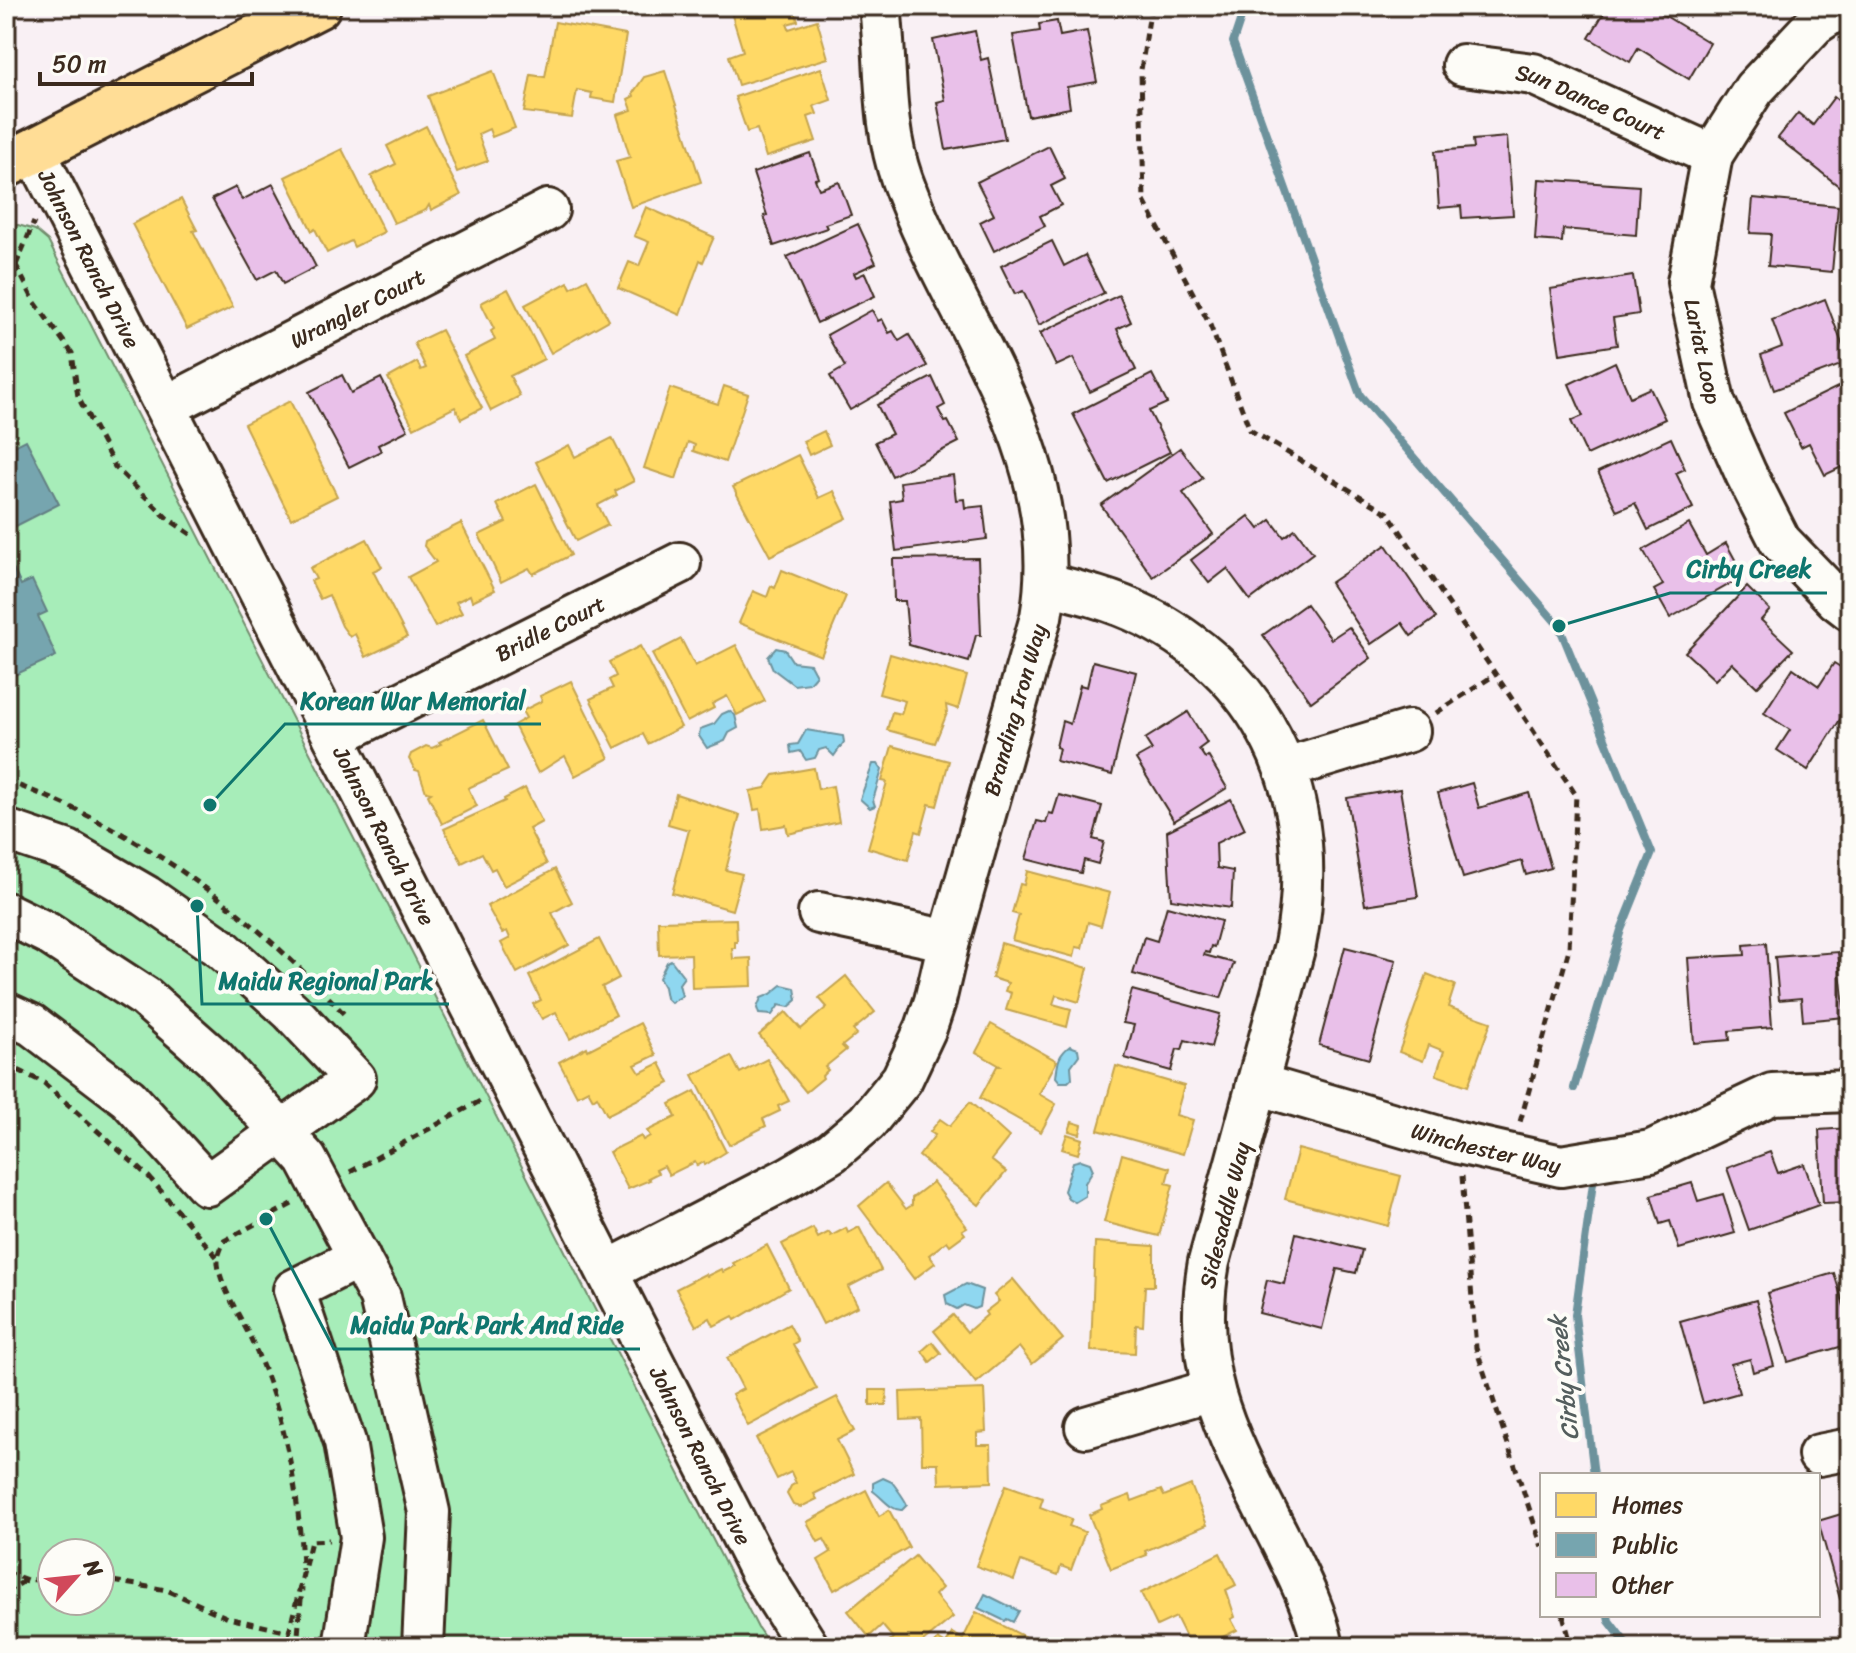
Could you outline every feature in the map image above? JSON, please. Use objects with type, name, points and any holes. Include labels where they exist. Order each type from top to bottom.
[{"type":"main road","points":[[20,157],[318,6]]},
{"type":"street","name":"Branding Iron Way","points":[[608,1271],[832,1152],[867,1122],[902,1079],[915,1055],[935,1001],[949,941],[1034,645],[1046,584],[1045,533],[1037,483],[1020,431],[910,201],[893,153],[880,6]]},
{"type":"street","name":"Lariat Loop","points":[[1842,6],[1815,24],[1754,89],[1712,155],[1688,282],[1714,402],[1780,541],[1850,610]]},
{"type":"street","name":"Sun Dance Court","points":[[1463,65],[1533,74],[1712,155]]},
{"type":"street","name":"Johnson Ranch Drive","points":[[20,157],[167,406],[760,1571],[808,1647]]},
{"type":"street","name":"Wrangler Court","points":[[167,406],[548,210]]},
{"type":"street","name":"Bridle Court","points":[[334,737],[680,563]]},
{"type":"street","name":"Sidesaddle Way","points":[[1046,584],[1121,605],[1193,647],[1231,681],[1249,703],[1286,768],[1303,848],[1302,910],[1209,1262],[1204,1292],[1204,1346],[1212,1390],[1230,1441],[1301,1581],[1323,1647]]},
{"type":"street","points":[[1286,768],[1409,731]]},
{"type":"street","points":[[6,830],[68,851],[146,896],[222,949],[291,1011],[355,1079],[207,1185],[128,1098],[32,1025],[6,1013]]},
{"type":"street","points":[[6,913],[47,933],[145,997],[214,1058],[306,1159],[380,1297],[429,1512],[423,1647]]},
{"type":"street","points":[[819,913],[949,941]]},
{"type":"street","name":"Winchester Way","points":[[1257,1084],[1459,1143],[1561,1166],[1651,1151],[1772,1094],[1850,1091]]},
{"type":"street","points":[[344,1647],[361,1537],[345,1442],[294,1290],[359,1257]]},
{"type":"street","points":[[1086,1427],[1212,1390]]},
{"type":"path","points":[[1151,6],[1141,70],[1144,201],[1210,325],[1250,430],[1388,513],[1576,795],[1569,949],[1510,1155]]},
{"type":"path","points":[[6,266],[16,265],[34,301],[72,353],[78,397],[115,467],[167,518],[194,536]]},
{"type":"path","points":[[1409,731],[1496,674]]},
{"type":"path","points":[[6,1064],[44,1083],[149,1177],[218,1257],[219,1273],[252,1341],[274,1402],[289,1461],[301,1534],[302,1595],[297,1647]]},
{"type":"path","points":[[482,1100],[489,1113]]},
{"type":"path","points":[[1459,1143],[1476,1348],[1540,1541]]},
{"type":"path","points":[[6,1572],[27,1580],[36,1580]]},
{"type":"path","points":[[6,1592],[27,1580]]},
{"type":"path","points":[[1564,1617],[1572,1647]]},
{"type":"green space","points":[[18,225],[35,230],[48,241],[758,1628],[771,1647],[6,1647],[6,227]]},
{"type":"water","points":[[776,648],[785,650],[793,662],[810,664],[816,675],[809,683],[794,685],[773,669],[768,657]]},
{"type":"water","points":[[729,711],[735,715],[738,728],[729,733],[725,741],[707,748],[699,736],[700,729],[714,724]]},
{"type":"water","points":[[806,730],[843,736],[844,742],[834,756],[826,748],[819,750],[815,758],[806,760],[800,751],[791,753],[790,745],[798,744]]},
{"type":"water","points":[[873,764],[878,764],[882,770],[873,800],[875,806],[870,808],[860,799]]},
{"type":"water","points":[[671,960],[684,977],[679,984],[682,996],[671,1003],[659,978]]},
{"type":"water","points":[[782,985],[795,988],[797,1000],[789,1007],[779,1005],[772,1015],[759,1014],[757,1008],[761,998]]},
{"type":"water","points":[[1070,1046],[1078,1049],[1079,1055],[1071,1066],[1072,1078],[1068,1082],[1060,1082],[1056,1077],[1058,1063]]},
{"type":"water","points":[[1081,1160],[1090,1163],[1093,1170],[1085,1183],[1085,1196],[1075,1202],[1064,1191],[1073,1162]]},
{"type":"water","points":[[966,1284],[982,1290],[979,1307],[974,1309],[964,1305],[957,1309],[947,1304],[945,1295]]},
{"type":"water","points":[[883,1478],[892,1482],[905,1500],[907,1505],[902,1510],[890,1506],[873,1491],[873,1483]]},
{"type":"water","points":[[985,1594],[1019,1611],[1013,1622],[978,1608]]},
{"type":"building: Homes","points":[[752,6],[794,6],[798,21],[787,24],[789,29],[817,20],[828,58],[738,85],[729,56],[743,51],[731,12]]},
{"type":"building: Homes","points":[[555,22],[626,35],[615,102],[591,98],[592,93],[577,90],[572,118],[524,112],[531,75],[545,77]]},
{"type":"building: Homes","points":[[821,68],[831,100],[814,106],[817,114],[808,117],[816,141],[766,157],[757,129],[747,132],[735,97]]},
{"type":"building: Homes","points":[[493,71],[515,128],[492,137],[489,129],[478,134],[488,161],[457,172],[428,96]]},
{"type":"building: Homes","points":[[665,71],[701,182],[631,207],[616,161],[630,157],[617,115],[632,110],[628,99],[634,96],[644,77]]},
{"type":"building: Homes","points":[[426,126],[461,195],[431,210],[429,205],[426,210],[394,223],[371,176],[396,164],[387,146]]},
{"type":"building: Homes","points":[[342,149],[384,232],[354,247],[351,241],[327,253],[315,229],[312,231],[285,177]]},
{"type":"building: Homes","points":[[181,199],[197,230],[193,231],[233,307],[187,329],[132,224]]},
{"type":"building: Homes","points":[[646,207],[714,237],[703,262],[700,260],[680,315],[618,288],[629,262],[639,266],[649,242],[634,236]]},
{"type":"building: Homes","points":[[587,279],[609,320],[551,353],[525,305],[568,282],[571,288]]},
{"type":"building: Homes","points":[[508,289],[544,359],[510,376],[520,396],[491,411],[464,356],[495,340],[491,331],[494,329],[481,303]]},
{"type":"building: Homes","points":[[441,330],[482,408],[461,419],[455,407],[414,428],[388,378],[417,362],[421,370],[426,368],[414,343]]},
{"type":"building: Homes","points":[[724,386],[748,394],[725,462],[693,451],[695,445],[688,442],[676,479],[644,468],[670,388],[718,404]]},
{"type":"building: Homes","points":[[290,401],[337,496],[291,519],[244,424]]},
{"type":"building: Homes","points":[[824,431],[830,445],[809,455],[803,441]]},
{"type":"building: Homes","points":[[612,438],[634,481],[598,505],[608,525],[576,541],[536,462],[569,445],[575,457]]},
{"type":"building: Homes","points":[[798,455],[819,498],[834,491],[847,518],[770,556],[733,487]]},
{"type":"building: Homes","points":[[536,484],[571,555],[533,574],[529,568],[501,582],[479,535],[506,522],[497,504]]},
{"type":"building: Homes","points":[[461,523],[495,590],[472,601],[470,595],[456,602],[462,613],[435,627],[408,577],[436,562],[424,546],[425,541]]},
{"type":"building: Homes","points":[[367,539],[382,567],[373,571],[407,637],[366,657],[355,634],[350,637],[342,626],[329,595],[320,599],[311,581],[316,579],[310,568]]},
{"type":"building: Homes","points":[[782,570],[846,596],[821,656],[739,623],[753,591],[767,597],[771,586],[775,588]]},
{"type":"building: Homes","points":[[681,639],[695,666],[736,645],[765,701],[737,715],[727,696],[712,704],[714,708],[687,722],[652,654]]},
{"type":"building: Homes","points":[[640,646],[681,727],[648,744],[643,734],[615,748],[590,699],[613,688],[609,680],[616,676],[609,662]]},
{"type":"building: Homes","points":[[890,654],[967,676],[958,709],[946,705],[947,713],[935,743],[887,730],[892,712],[901,714],[905,701],[879,694]]},
{"type":"building: Homes","points":[[571,681],[609,758],[575,776],[565,756],[538,773],[514,725],[526,718],[522,711],[542,701],[540,696]]},
{"type":"building: Homes","points":[[483,720],[508,770],[468,788],[477,806],[442,824],[428,795],[431,793],[426,792],[419,771],[415,770],[409,759],[411,754],[426,746],[432,748],[441,744],[439,742]]},
{"type":"building: Homes","points":[[892,746],[949,761],[937,806],[929,804],[921,833],[916,831],[908,860],[868,848],[887,782],[882,781]]},
{"type":"building: Homes","points":[[814,768],[818,789],[833,786],[839,822],[788,834],[786,825],[763,829],[760,809],[754,810],[750,791],[765,788],[774,775]]},
{"type":"building: Homes","points":[[525,788],[542,822],[529,829],[547,864],[504,886],[495,868],[491,870],[482,853],[462,863],[444,829],[505,801]]},
{"type":"building: Homes","points":[[676,794],[740,815],[726,870],[742,874],[732,910],[672,893],[689,830],[668,824]]},
{"type":"building: Homes","points":[[555,869],[572,902],[552,913],[569,945],[517,973],[501,943],[510,938],[507,931],[502,933],[487,906]]},
{"type":"building: Homes","points":[[1027,871],[1110,893],[1101,926],[1088,922],[1082,948],[1076,947],[1074,957],[1012,940],[1019,915],[1012,913]]},
{"type":"building: Homes","points":[[736,919],[737,942],[732,948],[733,959],[751,958],[752,986],[692,988],[691,954],[659,955],[658,921]]},
{"type":"building: Homes","points":[[599,939],[619,978],[602,987],[616,1015],[570,1039],[556,1012],[542,1019],[533,1004],[541,1000],[529,976]]},
{"type":"building: Homes","points":[[1001,943],[1088,968],[1079,1002],[1056,995],[1053,1004],[1071,1009],[1067,1027],[1006,1010],[1011,993],[1005,991],[1008,983],[992,978]]},
{"type":"building: Homes","points":[[1427,974],[1455,985],[1448,1007],[1491,1022],[1468,1086],[1436,1075],[1444,1051],[1429,1045],[1423,1061],[1399,1052]]},
{"type":"building: Homes","points":[[846,976],[875,1012],[853,1030],[857,1034],[842,1046],[846,1050],[825,1067],[828,1070],[823,1078],[806,1092],[759,1035],[786,1012],[801,1029],[827,1007],[819,998]]},
{"type":"building: Homes","points":[[640,1023],[656,1055],[635,1065],[640,1073],[660,1063],[670,1083],[607,1115],[597,1096],[593,1099],[588,1090],[577,1096],[559,1062]]},
{"type":"building: Homes","points":[[991,1024],[1057,1061],[1039,1094],[1056,1104],[1041,1132],[980,1098],[997,1066],[1000,1066],[976,1052]]},
{"type":"building: Homes","points":[[731,1056],[740,1073],[767,1059],[789,1101],[778,1106],[780,1111],[763,1119],[766,1126],[729,1145],[693,1075]]},
{"type":"building: Homes","points":[[1116,1066],[1184,1086],[1176,1115],[1193,1120],[1183,1154],[1098,1130]]},
{"type":"building: Homes","points":[[695,1091],[726,1152],[705,1165],[704,1162],[697,1166],[695,1162],[669,1175],[664,1166],[648,1178],[650,1180],[628,1189],[609,1152],[641,1136],[643,1140],[650,1136],[647,1131],[676,1117],[670,1104]]},
{"type":"building: Homes","points":[[970,1102],[1009,1137],[991,1160],[1006,1172],[979,1205],[919,1156],[935,1135],[930,1132],[940,1119],[950,1126]]},
{"type":"building: Homes","points":[[1072,1122],[1082,1125],[1080,1134],[1069,1131]]},
{"type":"building: Homes","points":[[1067,1134],[1082,1139],[1078,1154],[1062,1149]]},
{"type":"building: Homes","points":[[1298,1149],[1401,1176],[1388,1226],[1285,1199]]},
{"type":"building: Homes","points":[[1122,1154],[1170,1168],[1166,1183],[1173,1185],[1159,1236],[1104,1222]]},
{"type":"building: Homes","points":[[933,1182],[967,1227],[962,1230],[965,1234],[950,1245],[947,1241],[929,1255],[935,1263],[914,1279],[859,1206],[886,1183],[906,1209],[912,1205],[912,1198]]},
{"type":"building: Homes","points":[[859,1227],[881,1270],[848,1287],[858,1306],[823,1324],[782,1244],[813,1228],[818,1238],[829,1232],[831,1236],[846,1228],[848,1233]]},
{"type":"building: Homes","points":[[1095,1242],[1154,1246],[1154,1286],[1145,1286],[1143,1326],[1136,1325],[1135,1353],[1091,1351]]},
{"type":"building: Homes","points":[[767,1245],[789,1288],[735,1320],[733,1316],[714,1326],[710,1318],[696,1326],[676,1289],[705,1274],[707,1276],[721,1269],[723,1272],[735,1266],[733,1263]]},
{"type":"building: Homes","points":[[1013,1279],[1063,1339],[1032,1364],[1019,1347],[976,1383],[934,1331],[953,1315],[967,1332],[987,1315],[985,1312],[999,1301],[994,1295]]},
{"type":"building: Homes","points":[[789,1324],[798,1341],[793,1344],[817,1389],[748,1426],[732,1395],[743,1389],[727,1358]]},
{"type":"building: Homes","points":[[932,1342],[941,1353],[930,1362],[922,1351]]},
{"type":"building: Homes","points":[[984,1389],[986,1432],[977,1433],[977,1445],[991,1445],[992,1482],[939,1484],[938,1463],[922,1463],[921,1419],[901,1420],[900,1392]]},
{"type":"building: Homes","points":[[870,1390],[887,1390],[886,1405],[870,1405]]},
{"type":"building: Homes","points":[[837,1397],[855,1431],[837,1440],[854,1474],[814,1494],[817,1499],[801,1507],[793,1505],[787,1494],[796,1483],[791,1472],[777,1479],[756,1438]]},
{"type":"building: Homes","points":[[1006,1485],[1043,1498],[1040,1507],[1072,1519],[1069,1526],[1085,1532],[1071,1570],[1061,1566],[1058,1575],[1021,1561],[1014,1580],[976,1566]]},
{"type":"building: Homes","points":[[1191,1485],[1207,1525],[1111,1569],[1089,1515],[1102,1509],[1101,1506],[1130,1495],[1132,1501],[1161,1490],[1164,1496]]},
{"type":"building: Homes","points":[[866,1490],[879,1516],[889,1510],[909,1547],[834,1590],[818,1560],[831,1552],[824,1539],[818,1542],[807,1522]]},
{"type":"building: Homes","points":[[1220,1553],[1236,1585],[1226,1590],[1235,1617],[1231,1619],[1237,1630],[1202,1647],[1191,1647],[1176,1617],[1157,1626],[1141,1593]]},
{"type":"building: Homes","points":[[915,1556],[942,1588],[935,1595],[953,1617],[917,1647],[890,1647],[887,1643],[893,1638],[882,1625],[869,1637],[848,1611]]},
{"type":"building: Homes","points":[[976,1612],[1033,1641],[1030,1647],[932,1647],[938,1639],[946,1644],[952,1633],[963,1639]]},
{"type":"building: Public","points":[[26,440],[59,504],[6,531],[6,450]]},
{"type":"building: Public","points":[[6,555],[21,585],[32,580],[47,612],[38,616],[56,656],[6,679]]},
{"type":"building: Other","points":[[1352,6],[1386,6],[1385,12],[1352,10]]},
{"type":"building: Other","points":[[1525,6],[1552,6],[1548,16]]},
{"type":"building: Other","points":[[1566,6],[1595,6],[1590,17]]},
{"type":"building: Other","points":[[1608,6],[1649,6],[1710,43],[1689,79],[1638,48],[1630,62],[1589,38]]},
{"type":"building: Other","points":[[1057,21],[1060,36],[1087,31],[1097,82],[1067,87],[1070,108],[1028,116],[1013,35],[1040,31],[1039,24]]},
{"type":"building: Other","points":[[975,31],[981,60],[988,58],[1005,139],[946,150],[937,102],[945,100],[933,40]]},
{"type":"building: Other","points":[[1834,97],[1850,110],[1850,174],[1840,187],[1778,138],[1798,113],[1813,125]]},
{"type":"building: Other","points":[[1507,137],[1513,215],[1462,218],[1461,206],[1439,208],[1435,151],[1474,148],[1473,140]]},
{"type":"building: Other","points":[[1049,146],[1065,179],[1051,186],[1061,205],[1040,216],[1045,226],[994,251],[980,222],[994,215],[977,182]]},
{"type":"building: Other","points":[[810,153],[819,178],[815,179],[819,189],[839,182],[851,215],[825,224],[827,228],[774,246],[753,173]]},
{"type":"building: Other","points":[[1539,179],[1639,186],[1636,235],[1563,229],[1562,242],[1535,240]]},
{"type":"building: Other","points":[[273,184],[316,267],[283,284],[276,270],[257,280],[212,199],[236,187],[242,200]]},
{"type":"building: Other","points":[[1753,198],[1838,206],[1832,272],[1768,266],[1771,234],[1750,233]]},
{"type":"building: Other","points":[[858,224],[876,263],[854,273],[856,277],[865,273],[875,296],[817,323],[787,257]]},
{"type":"building: Other","points":[[1052,241],[1064,266],[1085,255],[1104,293],[1039,325],[1023,291],[1015,294],[1001,266]]},
{"type":"building: Other","points":[[1633,276],[1639,314],[1613,318],[1617,345],[1560,354],[1550,289]]},
{"type":"building: Other","points":[[1119,295],[1131,322],[1117,329],[1136,370],[1090,392],[1073,358],[1056,366],[1040,333]]},
{"type":"building: Other","points":[[1825,299],[1849,362],[1774,390],[1761,355],[1782,347],[1772,320]]},
{"type":"building: Other","points":[[872,310],[878,321],[882,319],[889,333],[893,331],[899,341],[909,335],[927,366],[850,410],[830,376],[845,367],[827,335]]},
{"type":"building: Other","points":[[1615,362],[1630,397],[1650,388],[1665,419],[1587,455],[1571,421],[1583,416],[1569,384]]},
{"type":"building: Other","points":[[1152,374],[1167,403],[1149,411],[1170,452],[1108,483],[1073,414]]},
{"type":"building: Other","points":[[342,375],[351,393],[381,378],[408,430],[378,445],[381,451],[349,467],[309,392]]},
{"type":"building: Other","points":[[932,377],[945,405],[938,409],[959,442],[892,476],[875,442],[892,434],[877,405]]},
{"type":"building: Other","points":[[1850,381],[1850,463],[1825,475],[1809,443],[1801,447],[1784,413]]},
{"type":"building: Other","points":[[1671,438],[1685,469],[1676,473],[1693,508],[1648,530],[1635,503],[1617,511],[1598,472]]},
{"type":"building: Other","points":[[1180,448],[1203,478],[1183,493],[1213,534],[1153,577],[1101,505]]},
{"type":"building: Other","points":[[953,475],[956,500],[964,499],[965,508],[983,506],[987,539],[896,551],[890,501],[902,499],[900,482]]},
{"type":"building: Other","points":[[1249,516],[1259,529],[1271,520],[1284,537],[1295,529],[1313,553],[1250,600],[1227,569],[1209,583],[1191,560]]},
{"type":"building: Other","points":[[1689,524],[1706,555],[1726,543],[1744,576],[1670,618],[1654,590],[1663,585],[1643,550]]},
{"type":"building: Other","points":[[1386,545],[1436,618],[1411,636],[1402,623],[1371,644],[1330,583]]},
{"type":"building: Other","points":[[978,558],[981,635],[976,635],[969,662],[909,645],[905,601],[894,601],[893,559]]},
{"type":"building: Other","points":[[1747,587],[1770,610],[1761,620],[1793,650],[1757,687],[1732,663],[1715,680],[1685,652]]},
{"type":"building: Other","points":[[1306,604],[1331,639],[1349,627],[1371,658],[1311,702],[1263,635]]},
{"type":"building: Other","points":[[1093,661],[1136,672],[1112,775],[1056,761],[1062,721],[1070,724],[1080,685],[1087,687]]},
{"type":"building: Other","points":[[1834,663],[1850,673],[1850,704],[1808,770],[1777,750],[1790,730],[1764,713],[1793,668],[1819,686]]},
{"type":"building: Other","points":[[1188,712],[1207,743],[1199,749],[1205,758],[1208,756],[1227,788],[1174,821],[1136,759],[1152,750],[1145,739]]},
{"type":"building: Other","points":[[1472,783],[1479,808],[1529,793],[1551,868],[1526,875],[1522,861],[1463,878],[1438,793]]},
{"type":"building: Other","points":[[1400,789],[1418,897],[1365,905],[1347,798]]},
{"type":"building: Other","points":[[1059,795],[1102,806],[1093,839],[1104,842],[1098,864],[1084,860],[1081,873],[1026,859],[1037,821],[1046,823],[1049,813],[1053,814]]},
{"type":"building: Other","points":[[1231,799],[1245,829],[1216,843],[1217,868],[1233,871],[1231,908],[1171,899],[1167,831]]},
{"type":"building: Other","points":[[1167,906],[1221,921],[1214,947],[1211,946],[1209,953],[1205,952],[1204,955],[1234,963],[1221,998],[1133,974],[1144,937],[1157,941]]},
{"type":"building: Other","points":[[1766,943],[1772,1027],[1729,1031],[1730,1040],[1694,1043],[1688,958],[1745,955],[1744,945]]},
{"type":"building: Other","points":[[1345,947],[1396,960],[1369,1059],[1319,1045]]},
{"type":"building: Other","points":[[1838,952],[1845,1017],[1803,1021],[1801,998],[1779,1000],[1775,957]]},
{"type":"building: Other","points":[[1132,990],[1220,1014],[1211,1047],[1185,1040],[1182,1050],[1177,1049],[1171,1071],[1125,1058],[1134,1025],[1123,1023]]},
{"type":"building: Other","points":[[1850,1128],[1850,1202],[1823,1203],[1819,1130]]},
{"type":"building: Other","points":[[1770,1152],[1778,1173],[1804,1164],[1819,1205],[1749,1230],[1727,1168]]},
{"type":"building: Other","points":[[1692,1183],[1698,1201],[1723,1194],[1735,1233],[1679,1249],[1670,1221],[1660,1224],[1651,1195]]},
{"type":"building: Other","points":[[1296,1233],[1362,1250],[1356,1273],[1337,1269],[1322,1329],[1259,1313],[1267,1280],[1284,1284]]},
{"type":"building: Other","points":[[1834,1273],[1850,1326],[1850,1344],[1788,1362],[1767,1293]]},
{"type":"building: Other","points":[[1756,1300],[1774,1366],[1753,1372],[1750,1359],[1731,1364],[1739,1393],[1703,1403],[1680,1321]]},
{"type":"building: Other","points":[[1848,1512],[1850,1596],[1840,1599],[1820,1520]]},
{"type":"waterway","name":"Cirby Creek","points":[[1245,6],[1233,42],[1360,395],[1559,626],[1652,853],[1621,930],[1574,1088]]},
{"type":"waterway","name":"Cirby Creek","points":[[1593,1183],[1575,1315],[1594,1473]]},
{"type":"waterway","name":"Cirby Creek","points":[[1608,1617],[1629,1647]]},
{"type":"place","name":"Cirby Creek","points":[[1559,626]]},
{"type":"place","name":"Korean War Memorial","points":[[210,805]]},
{"type":"place","name":"Maidu Regional Park","points":[[197,906]]},
{"type":"place","name":"Maidu Park Park And Ride","points":[[266,1219]]}]
